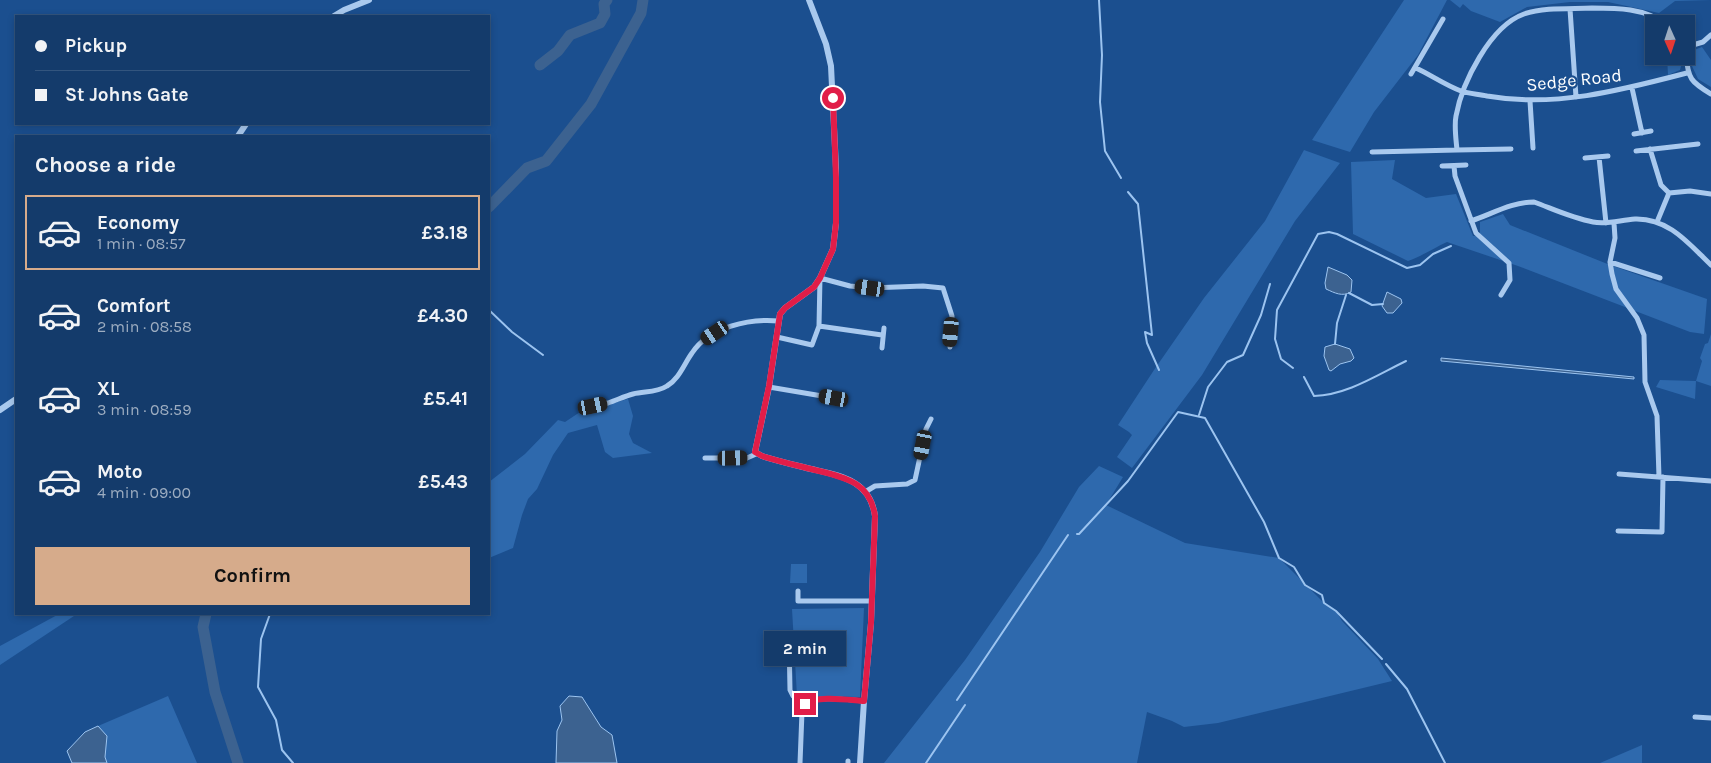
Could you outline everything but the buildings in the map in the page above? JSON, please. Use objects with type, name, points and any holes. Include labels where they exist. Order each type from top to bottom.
[{"type":"street","points":[[336,15],[369,0]]},
{"type":"street","points":[[705,458],[747,458],[756,452],[780,314],[785,308],[814,287],[833,249],[836,223],[836,168],[831,66],[826,44],[809,0]]},
{"type":"street","points":[[1457,150],[1455,118],[1462,91],[1482,54],[1500,30],[1510,23],[1522,15],[1534,12],[1570,9],[1611,8],[1650,15]]},
{"type":"street","points":[[1570,9],[1576,97]]},
{"type":"street","points":[[1411,74],[1421,60],[1443,19]]},
{"type":"street","points":[[1695,44],[1703,42],[1711,35]]},
{"type":"street","points":[[1687,65],[1687,73],[1700,88],[1711,94]]},
{"type":"street","name":"Sedge Road","points":[[1416,68],[1462,91],[1496,98],[1530,101],[1576,97],[1632,88],[1687,73]]},
{"type":"street","points":[[1632,88],[1642,133]]},
{"type":"street","points":[[1530,101],[1533,148]]},
{"type":"street","points":[[1634,134],[1651,131]]},
{"type":"street","points":[[1636,151],[1698,144]]},
{"type":"street","points":[[1372,152],[1511,149]]},
{"type":"street","points":[[1650,149],[1661,185],[1669,193]]},
{"type":"street","points":[[1585,158],[1608,156]]},
{"type":"street","points":[[1599,157],[1606,223]]},
{"type":"street","points":[[1442,166],[1466,165]]},
{"type":"street","points":[[1454,166],[1455,176],[1476,233],[1509,263],[1510,280],[1501,295]]},
{"type":"street","points":[[1669,193],[1690,191],[1711,194]]},
{"type":"street","points":[[1657,222],[1669,193]]},
{"type":"street","points":[[1471,222],[1510,206],[1526,202],[1534,202],[1580,219],[1606,223],[1636,219],[1657,222],[1678,233],[1711,266]]},
{"type":"street","points":[[1614,223],[1615,238],[1610,262],[1616,289],[1638,318],[1644,335],[1645,382],[1657,416],[1662,532],[1618,531]]},
{"type":"street","points":[[1610,262],[1660,278]]},
{"type":"street","points":[[777,338],[812,345],[819,326],[820,278]]},
{"type":"street","points":[[820,278],[850,286],[870,288],[923,286],[944,288],[952,316],[950,347]]},
{"type":"street","points":[[582,408],[636,393],[654,392],[662,389],[674,382],[692,351],[715,333],[736,324],[753,320],[779,321]]},
{"type":"street","points":[[819,326],[882,335]]},
{"type":"street","points":[[882,348],[884,328]]},
{"type":"street","points":[[769,386],[834,398]]},
{"type":"street","points":[[0,410],[15,400]]},
{"type":"street","points":[[866,492],[876,486],[906,484],[915,480],[926,429],[931,419]]},
{"type":"street","points":[[756,452],[845,477],[866,492],[872,502],[875,516],[871,623],[860,763]]},
{"type":"street","points":[[1619,474],[1711,481]]},
{"type":"street","points":[[798,591],[798,601],[871,601]]},
{"type":"street","points":[[789,639],[790,690],[793,696],[805,704]]},
{"type":"street","points":[[800,763],[802,712],[805,704],[810,700],[864,701]]},
{"type":"street","points":[[1696,717],[1711,718]]},
{"type":"shaded area","points":[[1404,0],[1447,0],[1418,55],[1374,112],[1350,152],[1312,140]]},
{"type":"shaded area","points":[[1450,0],[1711,0],[1675,1],[1659,13],[1608,2],[1570,2],[1527,7],[1500,22],[1471,11],[1463,4],[1460,8]]},
{"type":"shaded area","points":[[1702,47],[1711,60],[1711,87],[1698,79],[1692,66],[1695,65],[1695,50]]},
{"type":"shaded area","points":[[1667,65],[1681,65],[1680,70],[1668,75]]},
{"type":"shaded area","points":[[1304,150],[1340,163],[1295,221],[1202,375],[1132,468],[1117,457],[1132,435],[1118,425],[1204,298],[1265,221]]},
{"type":"shaded area","points":[[1395,160],[1392,179],[1426,198],[1456,194],[1473,236],[1480,236],[1480,222],[1503,214],[1510,225],[1610,265],[1707,299],[1704,334],[1690,332],[1518,266],[1447,242],[1408,261],[1353,234],[1351,162]]},
{"type":"shaded area","points":[[1328,267],[1347,275],[1352,280],[1351,292],[1342,294],[1326,289],[1325,283]]},
{"type":"shaded area","points":[[1387,292],[1401,299],[1402,303],[1393,313],[1387,313],[1382,306]]},
{"type":"shaded area","points":[[1711,334],[1711,386],[1696,381],[1702,361],[1700,358]]},
{"type":"shaded area","points":[[1335,344],[1350,349],[1354,358],[1351,361],[1340,364],[1331,371],[1324,356],[1325,347]]},
{"type":"shaded area","points":[[1441,358],[1634,377],[1634,379],[1441,361]]},
{"type":"shaded area","points":[[1660,380],[1696,381],[1695,399],[1656,387]]},
{"type":"shaded area","points":[[628,399],[633,416],[629,434],[633,443],[652,453],[613,458],[605,452],[597,425],[568,433],[553,455],[537,489],[528,499],[513,548],[490,558],[490,481],[525,454],[558,420],[565,422],[580,412]]},
{"type":"shaded area","points":[[1099,466],[1123,477],[1106,505],[1185,543],[1279,558],[1324,603],[1336,611],[1342,621],[1378,659],[1392,681],[1218,723],[1184,727],[1147,712],[1137,763],[884,763],[965,660],[1040,552],[1079,487]]},
{"type":"shaded area","points":[[791,564],[807,564],[807,583],[790,583]]},
{"type":"shaded area","points":[[864,608],[860,697],[797,696],[792,609]]},
{"type":"shaded area","points":[[57,615],[75,615],[0,665],[0,646]]},
{"type":"shaded area","points":[[168,696],[197,763],[98,763],[93,745],[98,726]]},
{"type":"shaded area","points":[[569,696],[582,697],[601,727],[612,735],[617,763],[556,763],[557,731],[562,720],[560,706]]},
{"type":"shaded area","points":[[98,726],[107,736],[105,757],[107,763],[72,763],[67,751],[85,732]]},
{"type":"shaded area","points":[[1642,745],[1642,763],[1600,763]]},
{"type":"waterway","points":[[540,65],[558,51],[570,35],[600,23],[605,14],[604,4],[607,0]]},
{"type":"waterway","points":[[490,206],[527,168],[546,161],[591,104],[641,13],[643,0]]},
{"type":"waterway","points":[[1099,0],[1102,55],[1100,102],[1105,151],[1121,178]]},
{"type":"waterway","points":[[1128,192],[1138,204],[1152,335],[1145,332],[1147,343],[1159,370]]},
{"type":"waterway","points":[[1293,368],[1281,359],[1275,339],[1277,310],[1318,234],[1329,232],[1337,234],[1407,268],[1420,265],[1433,254],[1451,246]]},
{"type":"waterway","points":[[1199,415],[1208,387],[1227,362],[1243,355],[1261,315],[1270,284]]},
{"type":"waterway","points":[[1349,293],[1372,305],[1383,304]]},
{"type":"waterway","points":[[1335,344],[1337,323],[1346,295]]},
{"type":"waterway","points":[[490,311],[512,332],[543,355]]},
{"type":"waterway","points":[[1304,377],[1314,396],[1326,395],[1350,388],[1406,361]]},
{"type":"waterway","points":[[1077,534],[1128,481],[1178,412],[1205,418],[1264,522],[1279,558],[1294,567],[1305,585],[1322,595],[1324,603],[1336,611],[1382,659]]},
{"type":"waterway","points":[[957,700],[1068,535]]},
{"type":"waterway","points":[[206,615],[203,627],[215,692],[238,763]]},
{"type":"waterway","points":[[270,615],[261,639],[258,687],[276,720],[282,750],[293,763]]},
{"type":"waterway","points":[[1386,664],[1407,689],[1445,763]]},
{"type":"waterway","points":[[926,763],[965,705]]},
{"type":"route","points":[[805,704],[810,700],[822,699],[864,701],[871,623],[875,537],[875,516],[872,502],[866,492],[859,486],[845,477],[762,456],[755,452],[769,386],[780,314],[785,308],[814,287],[833,249],[836,223],[836,178],[833,98]]}]
